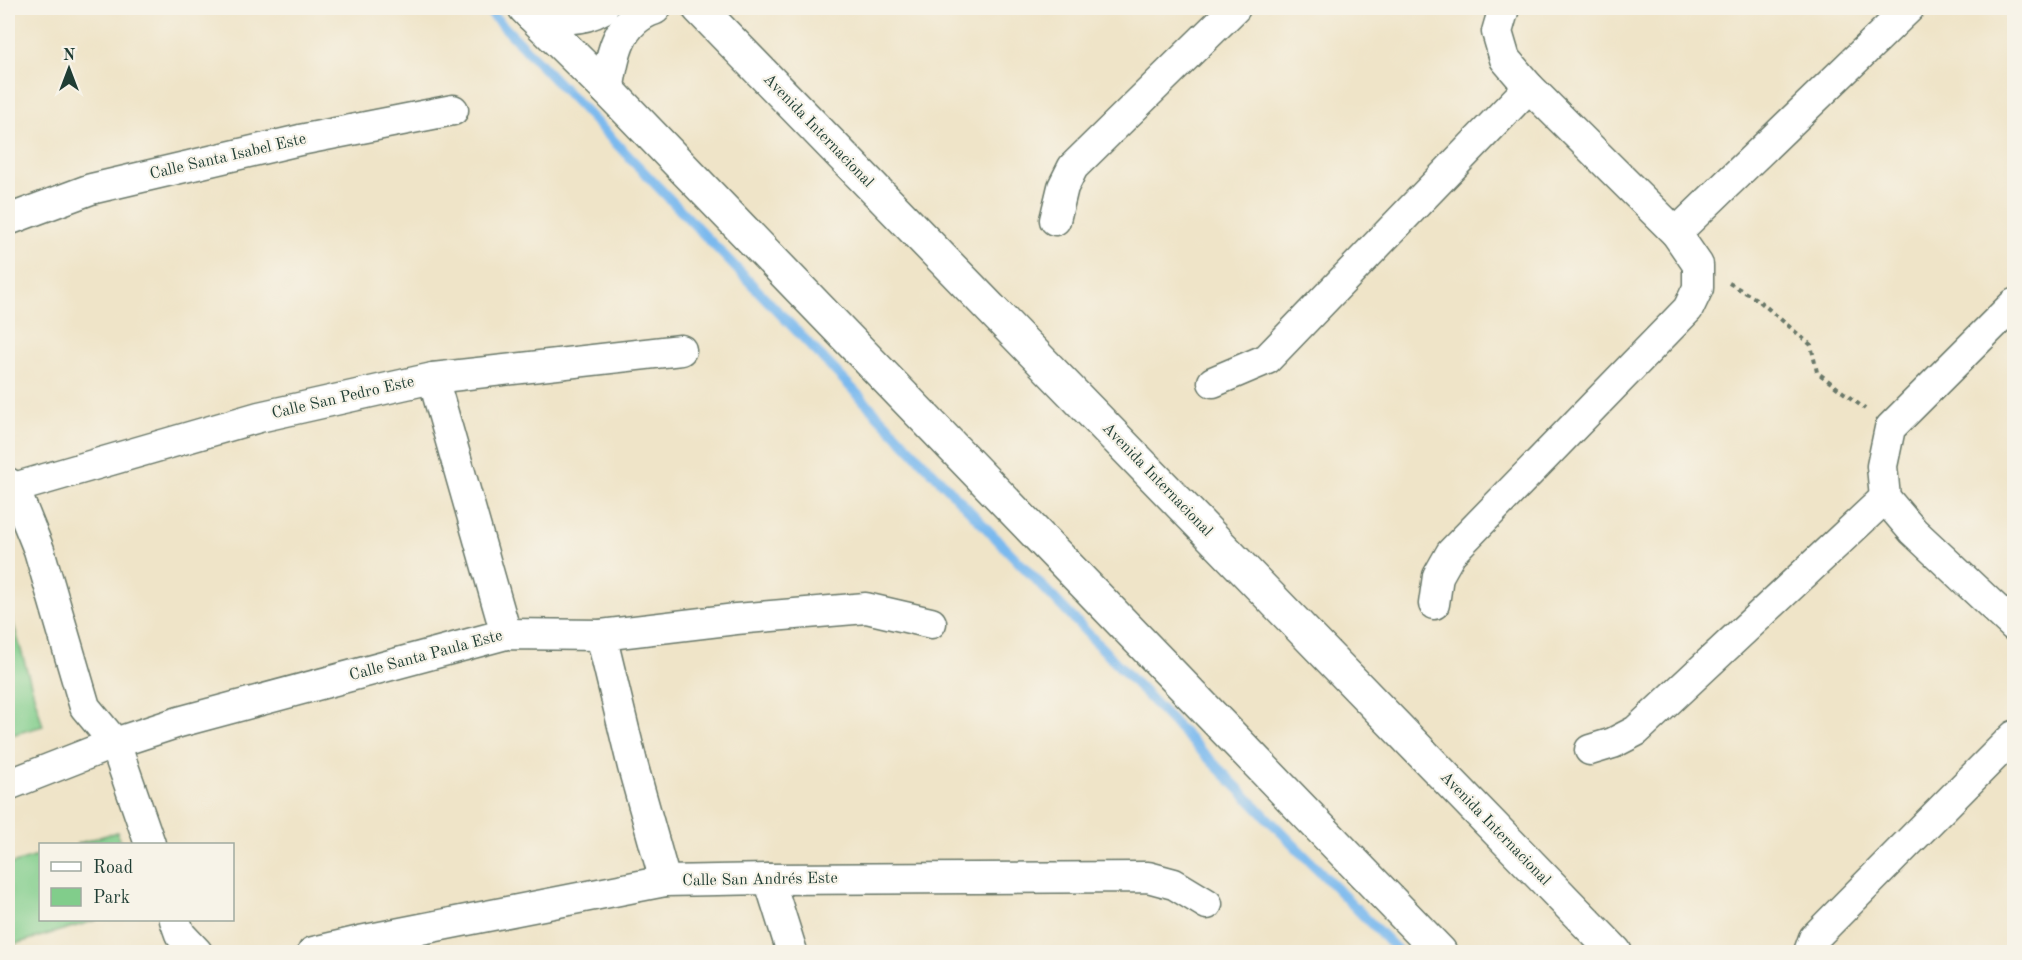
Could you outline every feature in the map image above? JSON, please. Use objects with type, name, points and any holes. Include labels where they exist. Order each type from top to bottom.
[{"type":"main road","points":[[528,11],[559,18],[579,17],[601,8]]},
{"type":"main road","points":[[607,89],[610,69],[621,35],[630,22],[643,11],[654,8]]},
{"type":"main road","name":"Avenida Internacional","points":[[699,8],[1614,952]]},
{"type":"main road","points":[[528,11],[607,89],[1440,952]]},
{"type":"street","points":[[1055,220],[1063,187],[1073,167],[1235,8]]},
{"type":"street","points":[[1434,604],[1438,576],[1451,553],[1688,309],[1698,288],[1698,265],[1676,233],[1528,87],[1505,59],[1497,32],[1504,8]]},
{"type":"street","points":[[1676,233],[1909,8]]},
{"type":"street","points":[[1213,382],[1267,359],[1528,87]]},
{"type":"street","name":"Calle Santa Isabel Este","points":[[8,220],[91,189],[300,140],[453,110]]},
{"type":"street","points":[[2014,304],[1890,428],[1882,466],[1886,498],[1913,531],[2014,626]]},
{"type":"street","name":"Calle San Pedro Este","points":[[11,486],[259,417],[433,378],[681,350]]},
{"type":"street","points":[[433,378],[506,634]]},
{"type":"street","points":[[11,486],[39,550],[85,707],[115,743],[150,843]]},
{"type":"street","points":[[1590,750],[1613,743],[1636,731],[1886,498]]},
{"type":"street","name":"Calle Santa Paula Este","points":[[8,785],[115,743],[179,722],[506,634],[601,635],[736,619],[866,608],[931,623]]},
{"type":"street","points":[[601,635],[633,767],[665,881]]},
{"type":"street","points":[[1809,952],[1814,938],[2014,736]]},
{"type":"street","name":"Calle San Andrés Este","points":[[313,952],[665,881],[1148,877],[1174,884],[1207,904]]},
{"type":"street","points":[[769,879],[792,952]]},
{"type":"street","points":[[175,921],[180,934],[197,952]]},
{"type":"path","points":[[1698,265],[1758,300],[1811,345],[1817,372],[1890,428]]},
{"type":"green space","points":[[8,605],[43,726],[8,736]]},
{"type":"green space","points":[[117,832],[121,843],[79,843]]},
{"type":"green space","points":[[39,855],[39,921],[94,921],[8,946],[8,865]]},
{"type":"waterway","points":[[486,8],[1169,718],[1399,952]]}]
